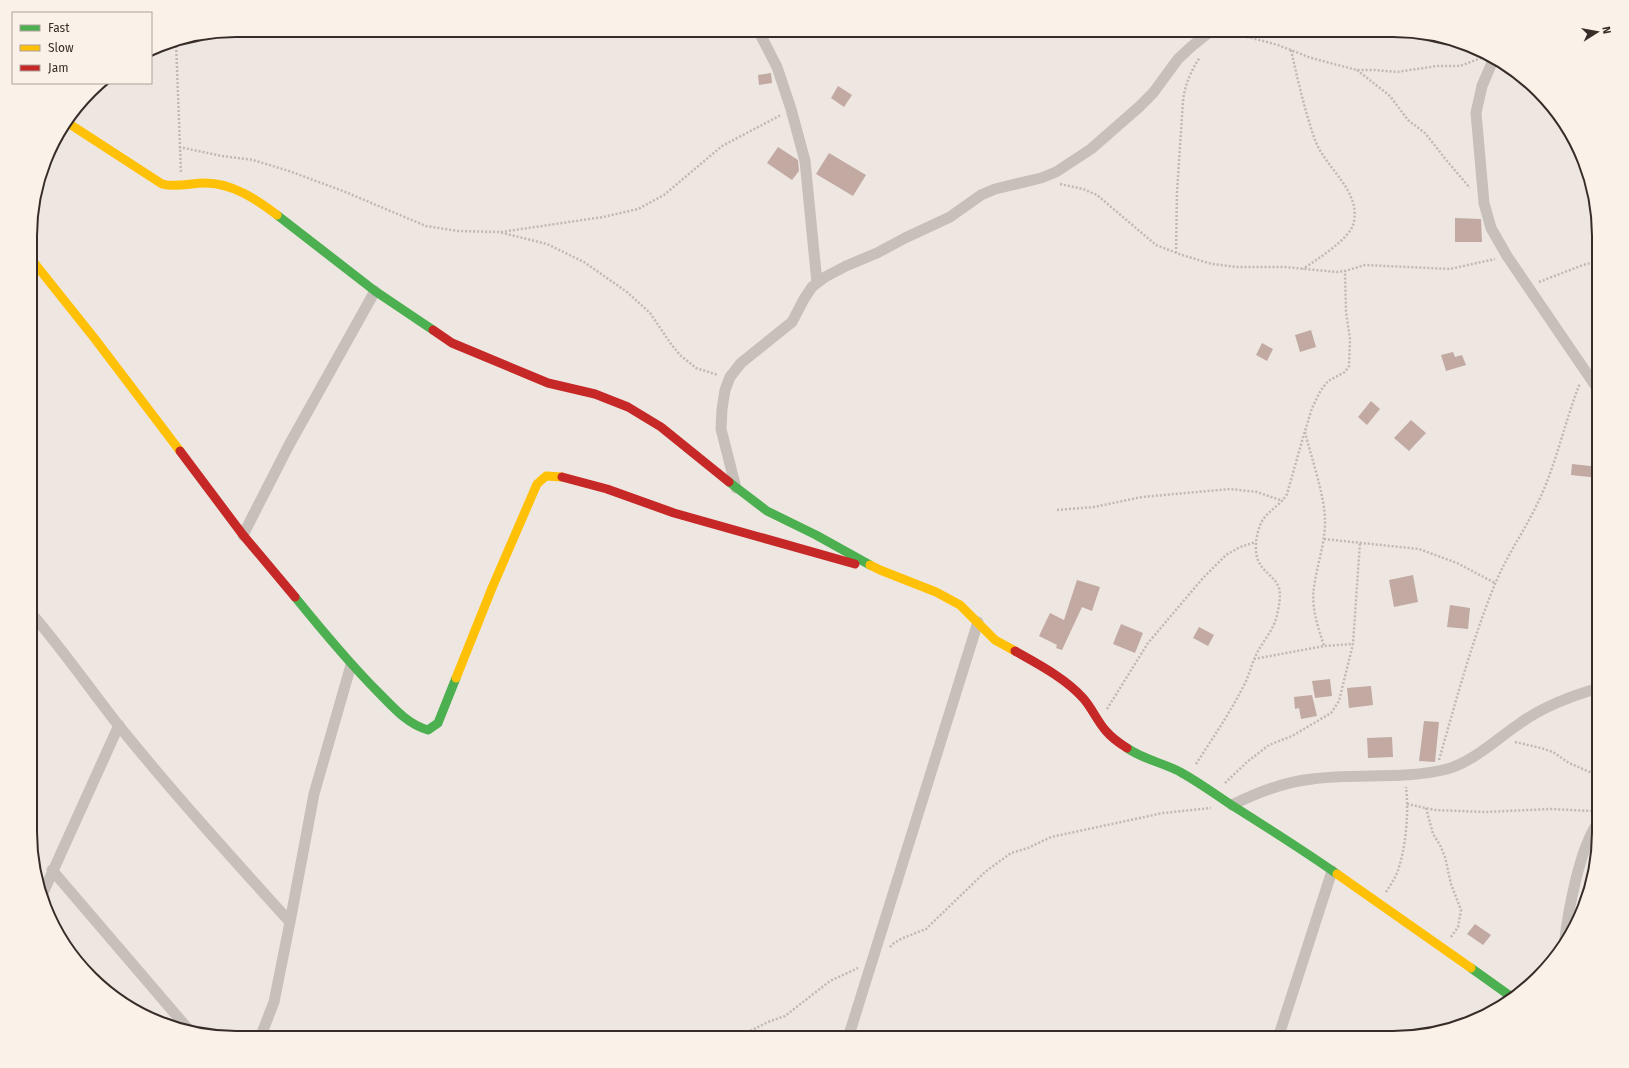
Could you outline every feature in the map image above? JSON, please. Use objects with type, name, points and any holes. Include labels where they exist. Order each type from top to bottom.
[{"type":"street","points":[[762,37],[777,67],[791,109],[805,161],[817,283]]},
{"type":"street","points":[[736,488],[721,429],[722,409],[730,377],[741,363],[792,322],[812,287],[825,277],[846,266],[877,253],[950,217],[981,195],[995,189],[1042,178],[1056,172],[1091,149],[1115,129],[1153,93],[1178,59],[1204,37]]},
{"type":"street","points":[[1488,61],[1476,113],[1484,203],[1491,228],[1507,256],[1592,382]]},
{"type":"street","points":[[71,126],[162,184],[177,187],[208,183],[240,192],[257,200],[375,291],[452,343],[548,383],[595,394],[628,407],[661,427],[736,488],[767,511],[816,535],[880,570]]},
{"type":"street","points":[[37,266],[95,338],[243,535],[351,665],[399,713],[418,728],[428,730],[438,723],[492,588],[537,484],[546,476],[556,476],[606,489],[674,513],[880,570],[936,592],[960,605],[994,640],[1037,663],[1070,686],[1082,698],[1099,722],[1116,741],[1129,750],[1149,760],[1176,769],[1293,843],[1508,994]]},
{"type":"street","points":[[243,535],[289,445],[375,291]]},
{"type":"street","points":[[37,620],[55,641],[119,726],[204,826],[290,922]]},
{"type":"street","points":[[850,1031],[978,622]]},
{"type":"street","points":[[263,1031],[274,1002],[314,794],[351,665]]},
{"type":"street","points":[[1231,804],[1252,795],[1312,779],[1405,775],[1448,769],[1470,759],[1520,723],[1546,708],[1592,691]]},
{"type":"street","points":[[45,887],[119,726]]},
{"type":"street","points":[[1566,930],[1579,870],[1587,844],[1592,834]]},
{"type":"street","points":[[52,870],[184,1024]]},
{"type":"street","points":[[1280,1031],[1332,871]]},
{"type":"path","points":[[1247,37],[1291,50],[1311,58],[1357,70],[1396,72],[1437,66],[1460,66],[1483,59]]},
{"type":"path","points":[[176,47],[181,173],[177,187]]},
{"type":"path","points":[[1291,50],[1300,89],[1320,152],[1344,183],[1350,196],[1354,211],[1353,226],[1347,234],[1330,250],[1303,269]]},
{"type":"path","points":[[1176,253],[1177,192],[1184,91],[1192,69],[1203,52]]},
{"type":"path","points":[[1357,70],[1390,96],[1408,120],[1425,133],[1447,161],[1484,203]]},
{"type":"path","points":[[179,147],[222,156],[253,160],[288,171],[343,191],[426,226],[458,231],[499,232],[603,217],[638,209],[664,195],[722,146],[791,109]]},
{"type":"path","points":[[1042,178],[1050,182],[1083,189],[1097,195],[1156,245],[1212,264],[1237,267],[1284,267],[1345,271],[1365,265],[1450,269],[1480,264],[1507,256]]},
{"type":"path","points":[[499,232],[547,244],[584,262],[627,292],[650,312],[680,355],[696,368],[712,374],[730,377]]},
{"type":"path","points":[[1528,287],[1592,263]]},
{"type":"path","points":[[1188,776],[1230,712],[1247,679],[1254,660],[1277,617],[1280,598],[1279,589],[1276,583],[1259,564],[1256,542],[1258,531],[1264,517],[1283,501],[1291,485],[1295,464],[1312,408],[1321,390],[1328,382],[1345,372],[1349,366],[1350,344],[1346,312],[1345,271]]},
{"type":"path","points":[[1436,771],[1460,686],[1496,583],[1514,545],[1540,498],[1553,464],[1570,409],[1585,372]]},
{"type":"path","points":[[1305,431],[1325,519],[1324,539],[1314,588],[1315,620],[1324,646]]},
{"type":"path","points":[[1057,510],[1094,507],[1142,497],[1230,489],[1257,492],[1283,501]]},
{"type":"path","points":[[1324,539],[1419,549],[1457,563],[1496,583]]},
{"type":"path","points":[[1099,722],[1148,643],[1203,578],[1226,555],[1240,547],[1256,542]]},
{"type":"path","points":[[1215,793],[1247,762],[1269,745],[1292,736],[1331,712],[1339,701],[1353,644],[1360,542]]},
{"type":"path","points":[[1254,660],[1324,646],[1353,644]]},
{"type":"path","points":[[1498,739],[1553,752],[1569,763],[1592,773]]},
{"type":"path","points":[[1378,903],[1396,875],[1401,859],[1407,804],[1405,775]]},
{"type":"path","points":[[889,948],[903,938],[926,929],[985,872],[1011,853],[1028,848],[1051,837],[1163,813],[1231,804]]},
{"type":"path","points":[[1407,804],[1435,810],[1484,812],[1550,809],[1592,811]]},
{"type":"path","points":[[1426,808],[1433,834],[1445,857],[1451,884],[1461,910],[1458,927],[1442,949]]},
{"type":"path","points":[[750,1031],[785,1016],[830,981],[871,962]]},
{"type":"building","points":[[771,73],[772,83],[759,85],[758,75]]},
{"type":"building","points":[[838,86],[852,95],[844,107],[831,98]]},
{"type":"building","points":[[778,147],[798,160],[799,171],[792,180],[767,163]]},
{"type":"building","points":[[829,153],[866,175],[853,196],[816,174]]},
{"type":"building","points":[[1455,218],[1481,219],[1482,242],[1455,242]]},
{"type":"building","points":[[1311,330],[1316,347],[1300,352],[1295,335]]},
{"type":"building","points":[[1262,343],[1273,349],[1267,361],[1256,355]]},
{"type":"building","points":[[1453,352],[1455,357],[1462,355],[1466,365],[1446,371],[1441,355]]},
{"type":"building","points":[[1371,401],[1380,409],[1367,425],[1358,417]]},
{"type":"building","points":[[1411,420],[1426,433],[1409,451],[1394,438]]},
{"type":"building","points":[[1572,464],[1592,466],[1592,477],[1571,475]]},
{"type":"building","points":[[1413,575],[1418,602],[1394,607],[1389,580]]},
{"type":"building","points":[[1077,580],[1100,587],[1092,611],[1082,607],[1062,650],[1056,648],[1057,645],[1039,636],[1050,613],[1064,620]]},
{"type":"building","points":[[1450,605],[1470,608],[1468,629],[1447,627]]},
{"type":"building","points":[[1121,624],[1143,633],[1135,653],[1113,644]]},
{"type":"building","points":[[1199,627],[1214,635],[1208,646],[1193,638]]},
{"type":"building","points":[[1330,679],[1332,696],[1315,698],[1312,681]]},
{"type":"building","points":[[1371,686],[1373,705],[1349,708],[1347,688]]},
{"type":"building","points":[[1312,695],[1317,716],[1301,719],[1299,708],[1295,709],[1294,697]]},
{"type":"building","points":[[1424,721],[1439,722],[1435,762],[1419,761]]},
{"type":"building","points":[[1392,737],[1393,757],[1368,758],[1367,738]]},
{"type":"building","points":[[1475,924],[1491,935],[1483,945],[1467,934]]},
{"type":"traffic: fast","points":[[277,215],[375,291],[433,330]]},
{"type":"traffic: fast","points":[[729,482],[767,511],[816,535],[870,565]]},
{"type":"traffic: fast","points":[[295,597],[367,681],[413,724],[428,730],[438,723],[456,678]]},
{"type":"traffic: fast","points":[[1127,748],[1140,756],[1189,777],[1337,874]]},
{"type":"traffic: fast","points":[[1471,968],[1508,994]]},
{"type":"traffic: slow","points":[[71,125],[162,184],[178,185],[205,183],[225,186],[243,193],[261,203],[277,215]]},
{"type":"traffic: slow","points":[[37,266],[95,339],[180,451]]},
{"type":"traffic: slow","points":[[456,678],[492,588],[537,484],[546,476],[562,477]]},
{"type":"traffic: slow","points":[[870,565],[936,592],[960,605],[995,640],[1015,651]]},
{"type":"traffic: slow","points":[[1337,874],[1471,968]]},
{"type":"traffic: jam","points":[[433,330],[452,343],[548,383],[595,394],[628,407],[661,427],[729,482]]},
{"type":"traffic: jam","points":[[180,451],[243,535],[295,597]]},
{"type":"traffic: jam","points":[[562,477],[607,489],[674,513],[855,564]]},
{"type":"traffic: jam","points":[[1015,651],[1051,672],[1068,684],[1083,698],[1106,731],[1127,748]]}]
